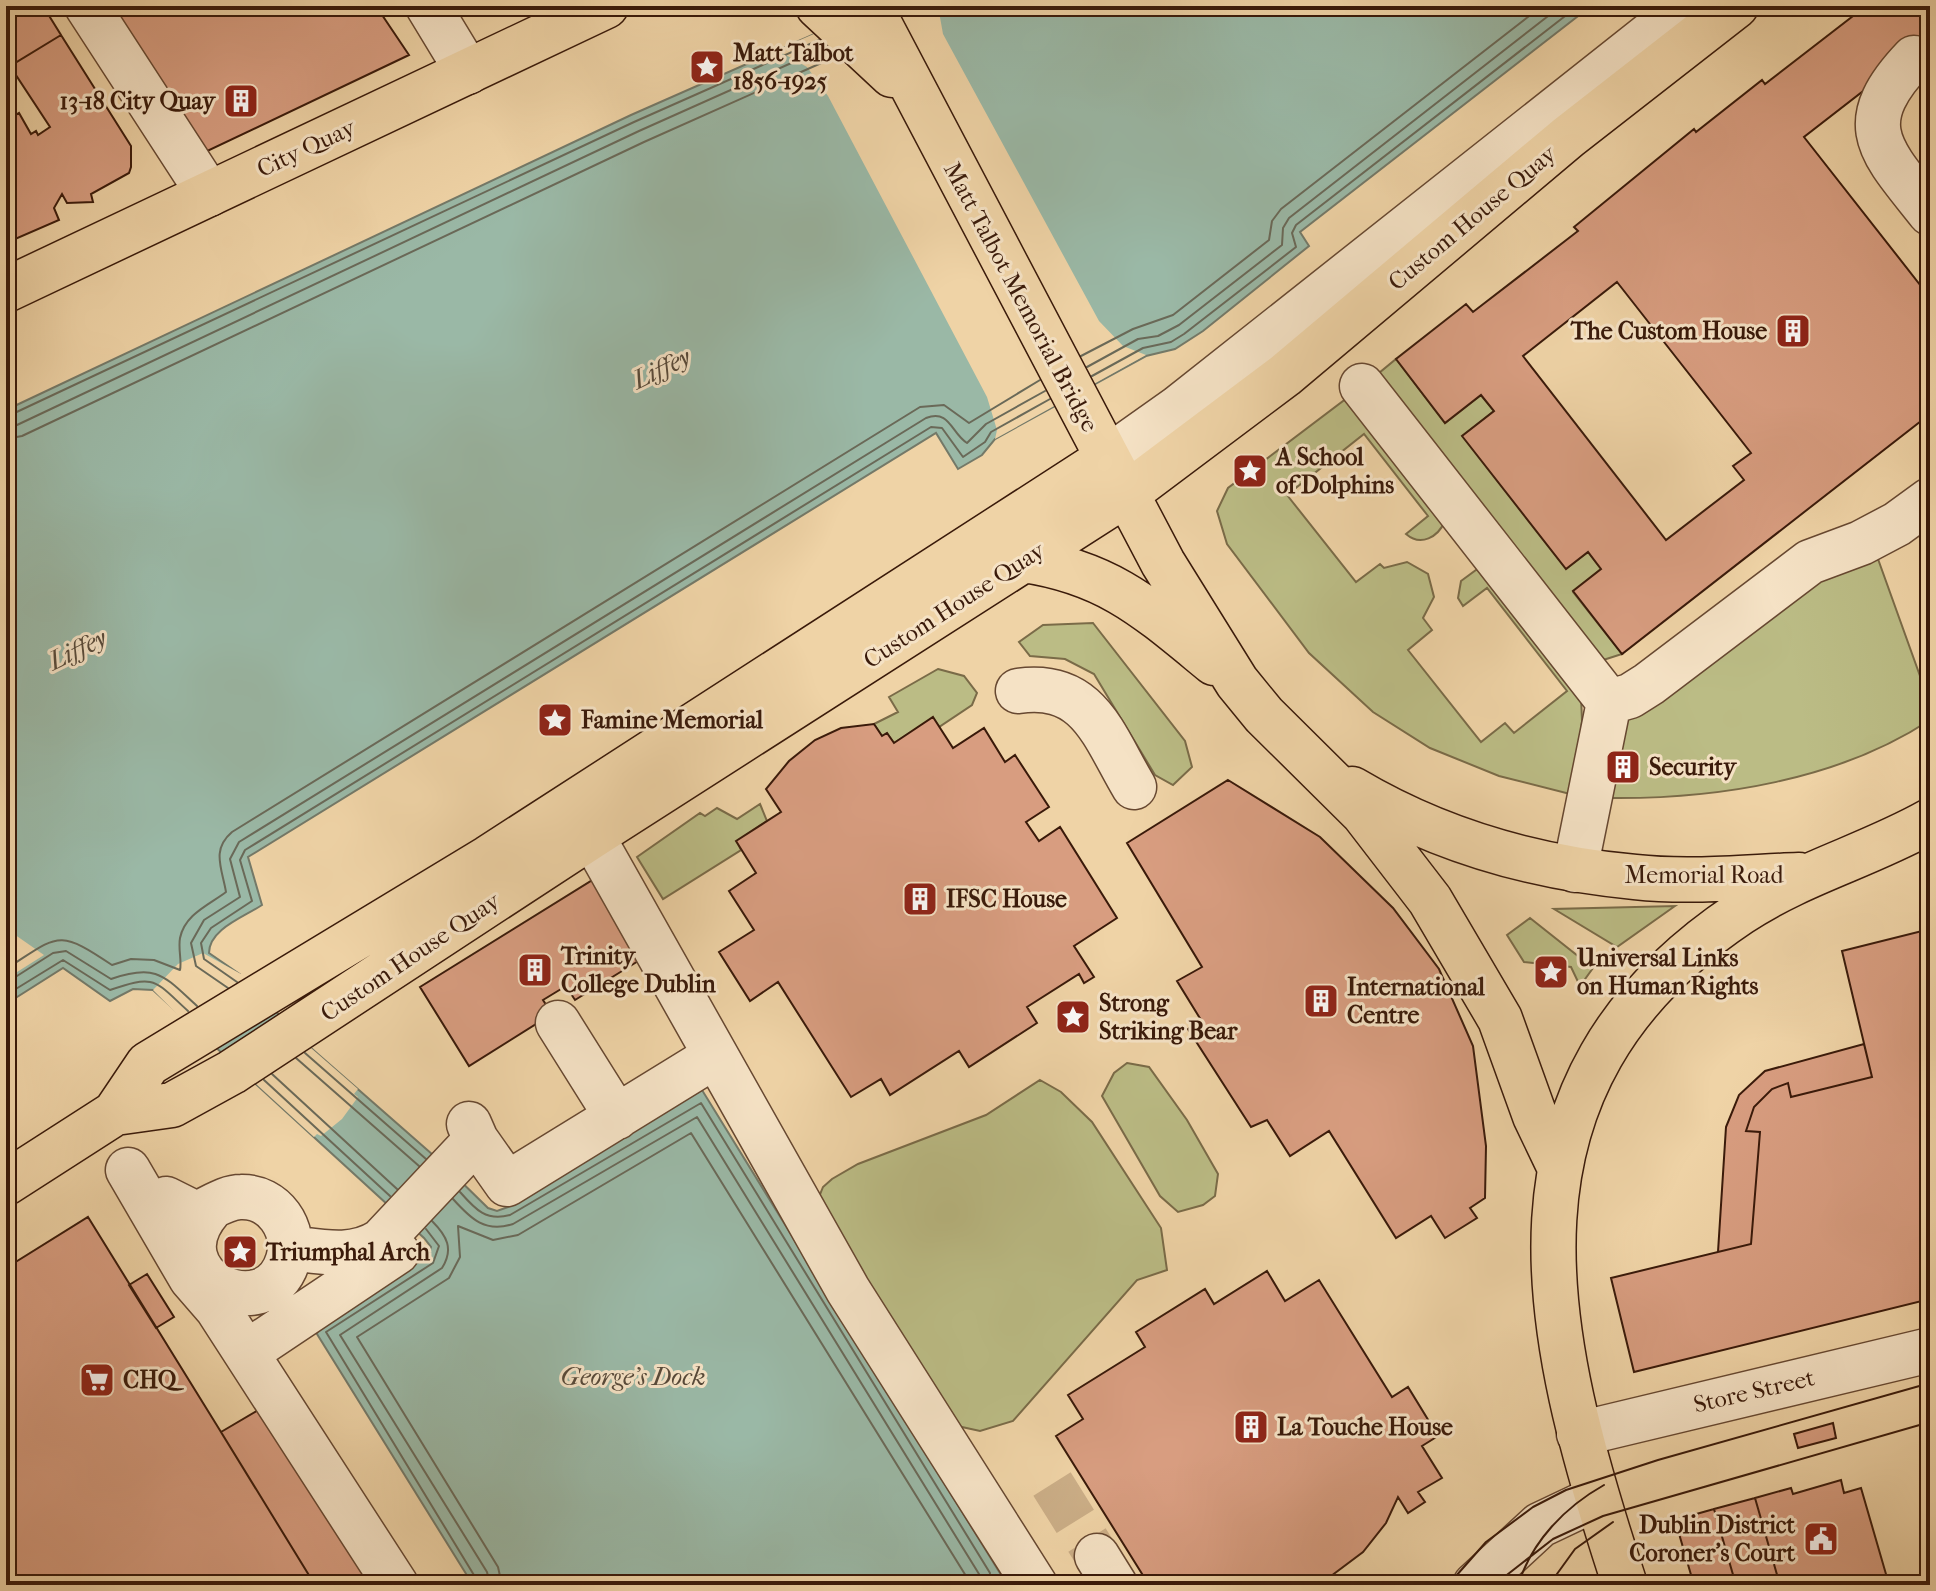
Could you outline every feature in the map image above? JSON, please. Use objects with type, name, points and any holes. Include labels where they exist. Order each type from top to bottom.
[{"type":"main road","name":"City Quay","points":[[6,290],[606,6]]},
{"type":"main road","name":"Custom House Quay","points":[[6,1183],[115,1113],[148,1064],[1285,375],[1568,137],[1736,6]]},
{"type":"main road","name":"Matt Talbot Memorial Bridge","points":[[857,10],[917,98],[1116,477]]},
{"type":"main road","name":"Custom House Quay","points":[[115,1113],[172,1105],[306,1026],[592,836],[1024,560],[1116,477]]},
{"type":"main road","name":"Memorial Road","points":[[1116,477],[1237,682],[1274,725],[1325,773],[1398,855],[1460,946],[1500,1019],[1535,1116],[1558,1164]]},
{"type":"main road","points":[[1024,560],[1066,567],[1128,595],[1237,682]]},
{"type":"main road","name":"Memorial Road","points":[[1325,773],[1428,828],[1482,847],[1575,870],[1637,878],[1699,880],[1806,875]]},
{"type":"main road","points":[[1806,875],[1926,829]]},
{"type":"main road","name":"Memorial Road","points":[[1625,1585],[1579,1434],[1556,1316],[1553,1268],[1558,1164],[1590,1075],[1614,1033],[1646,994],[1719,928],[1806,875]]},
{"type":"street","points":[[87,6],[209,194]]},
{"type":"street","points":[[428,6],[468,72]]},
{"type":"street","name":"Custom House Quay","points":[[1116,477],[1178,408],[1686,6]]},
{"type":"street","points":[[1914,58],[1889,84],[1880,101],[1878,129],[1886,157],[1930,213]]},
{"type":"street","points":[[1362,386],[1609,702],[1575,870]]},
{"type":"street","points":[[1609,702],[1630,696],[1649,684],[1810,562],[1861,543],[1897,524],[1930,500]]},
{"type":"street","points":[[1018,691],[1043,688],[1068,695],[1091,716],[1134,787]]},
{"type":"street","points":[[592,836],[848,1290],[1035,1585]]},
{"type":"street","points":[[558,1023],[617,1117]]},
{"type":"street","points":[[291,1248],[348,1254],[367,1250],[393,1231],[468,1142],[507,1184],[715,1056]]},
{"type":"street","points":[[115,1113],[212,1283],[240,1294],[269,1286],[280,1276],[291,1248],[289,1232],[271,1206],[240,1197],[196,1214],[166,1199]]},
{"type":"street","points":[[128,1170],[191,1278],[217,1308],[396,1585]]},
{"type":"street","points":[[195,1258],[196,1232],[210,1209]]},
{"type":"street","points":[[246,1353],[400,1250],[393,1231]]},
{"type":"street","name":"Store Street","points":[[1579,1434],[1930,1350]]},
{"type":"street","points":[[1475,1585],[1540,1525],[1597,1498]]},
{"type":"green space","points":[[1396,359],[1445,423],[1481,395],[1494,411],[1463,436],[1566,568],[1588,552],[1601,569],[1573,592],[1622,654],[1600,661],[1373,378]]},
{"type":"green space","points":[[1355,392],[1445,521],[1442,527],[1434,536],[1423,540],[1406,534],[1428,516],[1364,434],[1287,495],[1356,582],[1380,564],[1384,568],[1407,562],[1428,574],[1434,597],[1423,618],[1432,630],[1408,650],[1481,742],[1505,723],[1514,733],[1567,691],[1487,588],[1463,606],[1458,598],[1461,581],[1476,570],[1484,569],[1581,696],[1582,721],[1574,795],[1499,776],[1430,748],[1373,712],[1309,653],[1227,544],[1217,511],[1228,488]]},
{"type":"green space","points":[[1878,559],[1924,687],[1930,685],[1930,720],[1895,741],[1857,758],[1776,782],[1693,795],[1611,798],[1623,727],[1636,707],[1800,582]]},
{"type":"green space","points":[[1093,623],[1185,741],[1192,767],[1173,785],[1155,775],[1094,674],[1065,659],[1030,656],[1019,642],[1043,625]]},
{"type":"green space","points":[[938,669],[964,676],[977,693],[972,705],[939,727],[933,718],[894,743],[887,733],[882,736],[874,724],[898,712],[889,697]]},
{"type":"green space","points":[[760,804],[767,821],[737,841],[741,850],[663,899],[637,857],[700,813],[705,816],[717,808],[737,819]]},
{"type":"green space","points":[[1675,906],[1617,947],[1554,909]]},
{"type":"green space","points":[[1530,918],[1593,968],[1580,986],[1571,967],[1524,962],[1507,935]]},
{"type":"green space","points":[[1127,1063],[1149,1067],[1187,1120],[1218,1174],[1215,1196],[1203,1205],[1178,1212],[1160,1196],[1102,1096],[1114,1073]]},
{"type":"green space","points":[[1040,1080],[1061,1092],[1092,1122],[1161,1228],[1167,1270],[1137,1280],[1013,1421],[980,1431],[953,1425],[815,1207],[823,1187],[858,1164],[986,1115]]},
{"type":"water","points":[[878,6],[1591,6],[1300,232],[1309,246],[1203,331],[1175,349],[1146,356],[995,439],[982,455],[958,469],[936,433],[248,857],[262,905],[221,930],[209,953],[241,975],[311,1048],[441,1162],[488,1208],[497,1211],[508,1207],[702,1090],[1003,1578],[992,1585],[473,1585],[317,1334],[319,1324],[427,1257],[431,1247],[424,1238],[153,990],[133,989],[110,1001],[63,968],[6,1004],[6,410],[631,115]]},
{"type":"pier","points":[[878,6],[938,6],[943,34],[1099,321],[1123,346],[1146,355],[995,439],[997,430],[987,397],[828,96],[807,67],[777,50]]},
{"type":"pier","points":[[11,932],[44,955],[6,979],[6,935]]},
{"type":"pier","points":[[203,953],[241,974],[244,972],[271,1000],[212,1049],[153,990],[178,964]]},
{"type":"pier","points":[[311,1048],[358,1089],[354,1094],[358,1097],[342,1119],[321,1136],[317,1134],[314,1137],[255,1083]]},
{"type":"building","points":[[6,6],[43,6],[61,35],[10,66],[6,59]]},
{"type":"building","name":"13-18 City Quay","points":[[112,6],[376,6],[409,55],[201,154]]},
{"type":"building","name":"The Custom House","points":[[1866,6],[1930,6],[1930,78],[1911,54],[1804,137],[1928,295],[1930,293],[1930,414],[1622,654],[1573,591],[1601,569],[1588,552],[1566,569],[1462,436],[1494,411],[1481,395],[1445,423],[1396,359],[1466,304],[1473,312],[1578,231],[1574,227],[1694,129],[1696,132],[1762,80],[1765,84]],"holes":[[[1617,282],[1751,453],[1733,466],[1744,480],[1666,540],[1523,356]]]},
{"type":"building","points":[[61,35],[131,146],[131,167],[129,173],[91,194],[93,202],[67,203],[62,194],[54,208],[59,220],[6,243],[6,121],[19,113],[31,134],[36,131],[38,135],[50,127],[10,66]]},
{"type":"building","name":"IFSC House","points":[[933,717],[953,748],[984,728],[1005,762],[1015,755],[1049,807],[1026,822],[1039,841],[1060,827],[1117,918],[1074,946],[1094,977],[1084,983],[1079,974],[1027,1007],[1037,1023],[969,1067],[959,1051],[890,1095],[881,1079],[851,1097],[778,982],[750,1001],[719,952],[754,930],[729,891],[756,873],[736,841],[781,812],[766,789],[789,761],[815,740],[841,728],[874,724],[882,736],[887,733],[894,743]]},
{"type":"building","name":"Security","points":[[1615,759],[1631,759],[1631,774],[1615,774]]},
{"type":"building","name":"International Centre","points":[[1228,780],[1320,837],[1393,908],[1439,969],[1473,1046],[1486,1146],[1485,1198],[1470,1208],[1477,1218],[1445,1238],[1431,1216],[1396,1238],[1329,1131],[1290,1156],[1267,1120],[1251,1127],[1188,1029],[1201,1020],[1177,981],[1202,967],[1127,843]]},
{"type":"building","name":"Trinity College Dublin","points":[[599,876],[648,955],[575,1000],[566,986],[543,1000],[552,1014],[469,1066],[420,987]]},
{"type":"building","points":[[1930,929],[1930,1299],[1634,1372],[1611,1278],[1751,1244],[1760,1132],[1746,1131],[1754,1107],[1772,1089],[1788,1083],[1791,1097],[1872,1077],[1842,951]]},
{"type":"building","points":[[1864,1044],[1872,1077],[1791,1097],[1788,1083],[1772,1089],[1754,1107],[1746,1131],[1760,1132],[1751,1244],[1718,1252],[1726,1127],[1739,1095],[1765,1071]]},
{"type":"building","name":"CHQ","points":[[88,1217],[315,1585],[6,1585],[6,1268]]},
{"type":"building","name":"La Touche House","points":[[1267,1271],[1285,1301],[1319,1280],[1392,1397],[1408,1387],[1438,1436],[1422,1446],[1442,1478],[1418,1492],[1425,1502],[1408,1513],[1398,1497],[1386,1523],[1363,1552],[1319,1585],[1149,1585],[1056,1436],[1083,1419],[1068,1395],[1145,1347],[1136,1332],[1205,1289],[1214,1304]]},
{"type":"building","points":[[147,1274],[174,1317],[156,1328],[129,1285]]},
{"type":"building","points":[[265,1406],[374,1585],[315,1585],[221,1432]]},
{"type":"building","points":[[1833,1423],[1836,1438],[1798,1448],[1794,1434]]},
{"type":"building","name":"Dublin District Coroner's Court","points":[[1841,1480],[1844,1493],[1861,1488],[1888,1581],[1875,1585],[1812,1585],[1810,1580],[1780,1585],[1755,1498],[1791,1488],[1793,1494]]},
{"type":"building","points":[[1755,1498],[1780,1585],[1736,1585],[1714,1509]]},
{"type":"building","points":[[1714,1509],[1736,1585],[1694,1585],[1675,1520]]},
{"type":"tunnel","points":[[1052,1484],[1097,1556]]},
{"type":"tram line","points":[[1448,1585],[1486,1542],[1533,1507],[1566,1490],[1658,1460],[1930,1383]]},
{"type":"tram line","points":[[1494,1585],[1553,1539],[1603,1516],[1930,1422]]},
{"type":"tram line","points":[[1518,1585],[1532,1554],[1552,1527],[1576,1504],[1604,1485]]},
{"type":"tram line","points":[[1549,1585],[1575,1549],[1613,1522]]},
{"type":"place","name":"Matt Talbot 1856-1925","points":[[707,67]]},
{"type":"place","name":"13-18 City Quay","points":[[241,101]]},
{"type":"place","name":"The Custom House","points":[[1793,331]]},
{"type":"place","name":"A School of Dolphins","points":[[1250,471]]},
{"type":"place","name":"Famine Memorial","points":[[555,720]]},
{"type":"place","name":"Security","points":[[1623,767]]},
{"type":"place","name":"IFSC House","points":[[920,899]]},
{"type":"place","name":"Trinity College Dublin","points":[[535,970]]},
{"type":"place","name":"Universal Links on Human Rights","points":[[1551,972]]},
{"type":"place","name":"International Centre","points":[[1321,1001]]},
{"type":"place","name":"Strong Striking Bear","points":[[1073,1017]]},
{"type":"place","name":"Triumphal Arch","points":[[240,1252]]},
{"type":"place","name":"CHQ","points":[[97,1380]]},
{"type":"place","name":"La Touche House","points":[[1251,1427]]},
{"type":"place","name":"Dublin District Coroner's Court","points":[[1821,1539]]},
{"type":"water label","name":"Liffey","points":[[661,368]]},
{"type":"water label","name":"Liffey","points":[[77,649]]},
{"type":"water label","name":"George's Dock","points":[[633,1376]]}]
